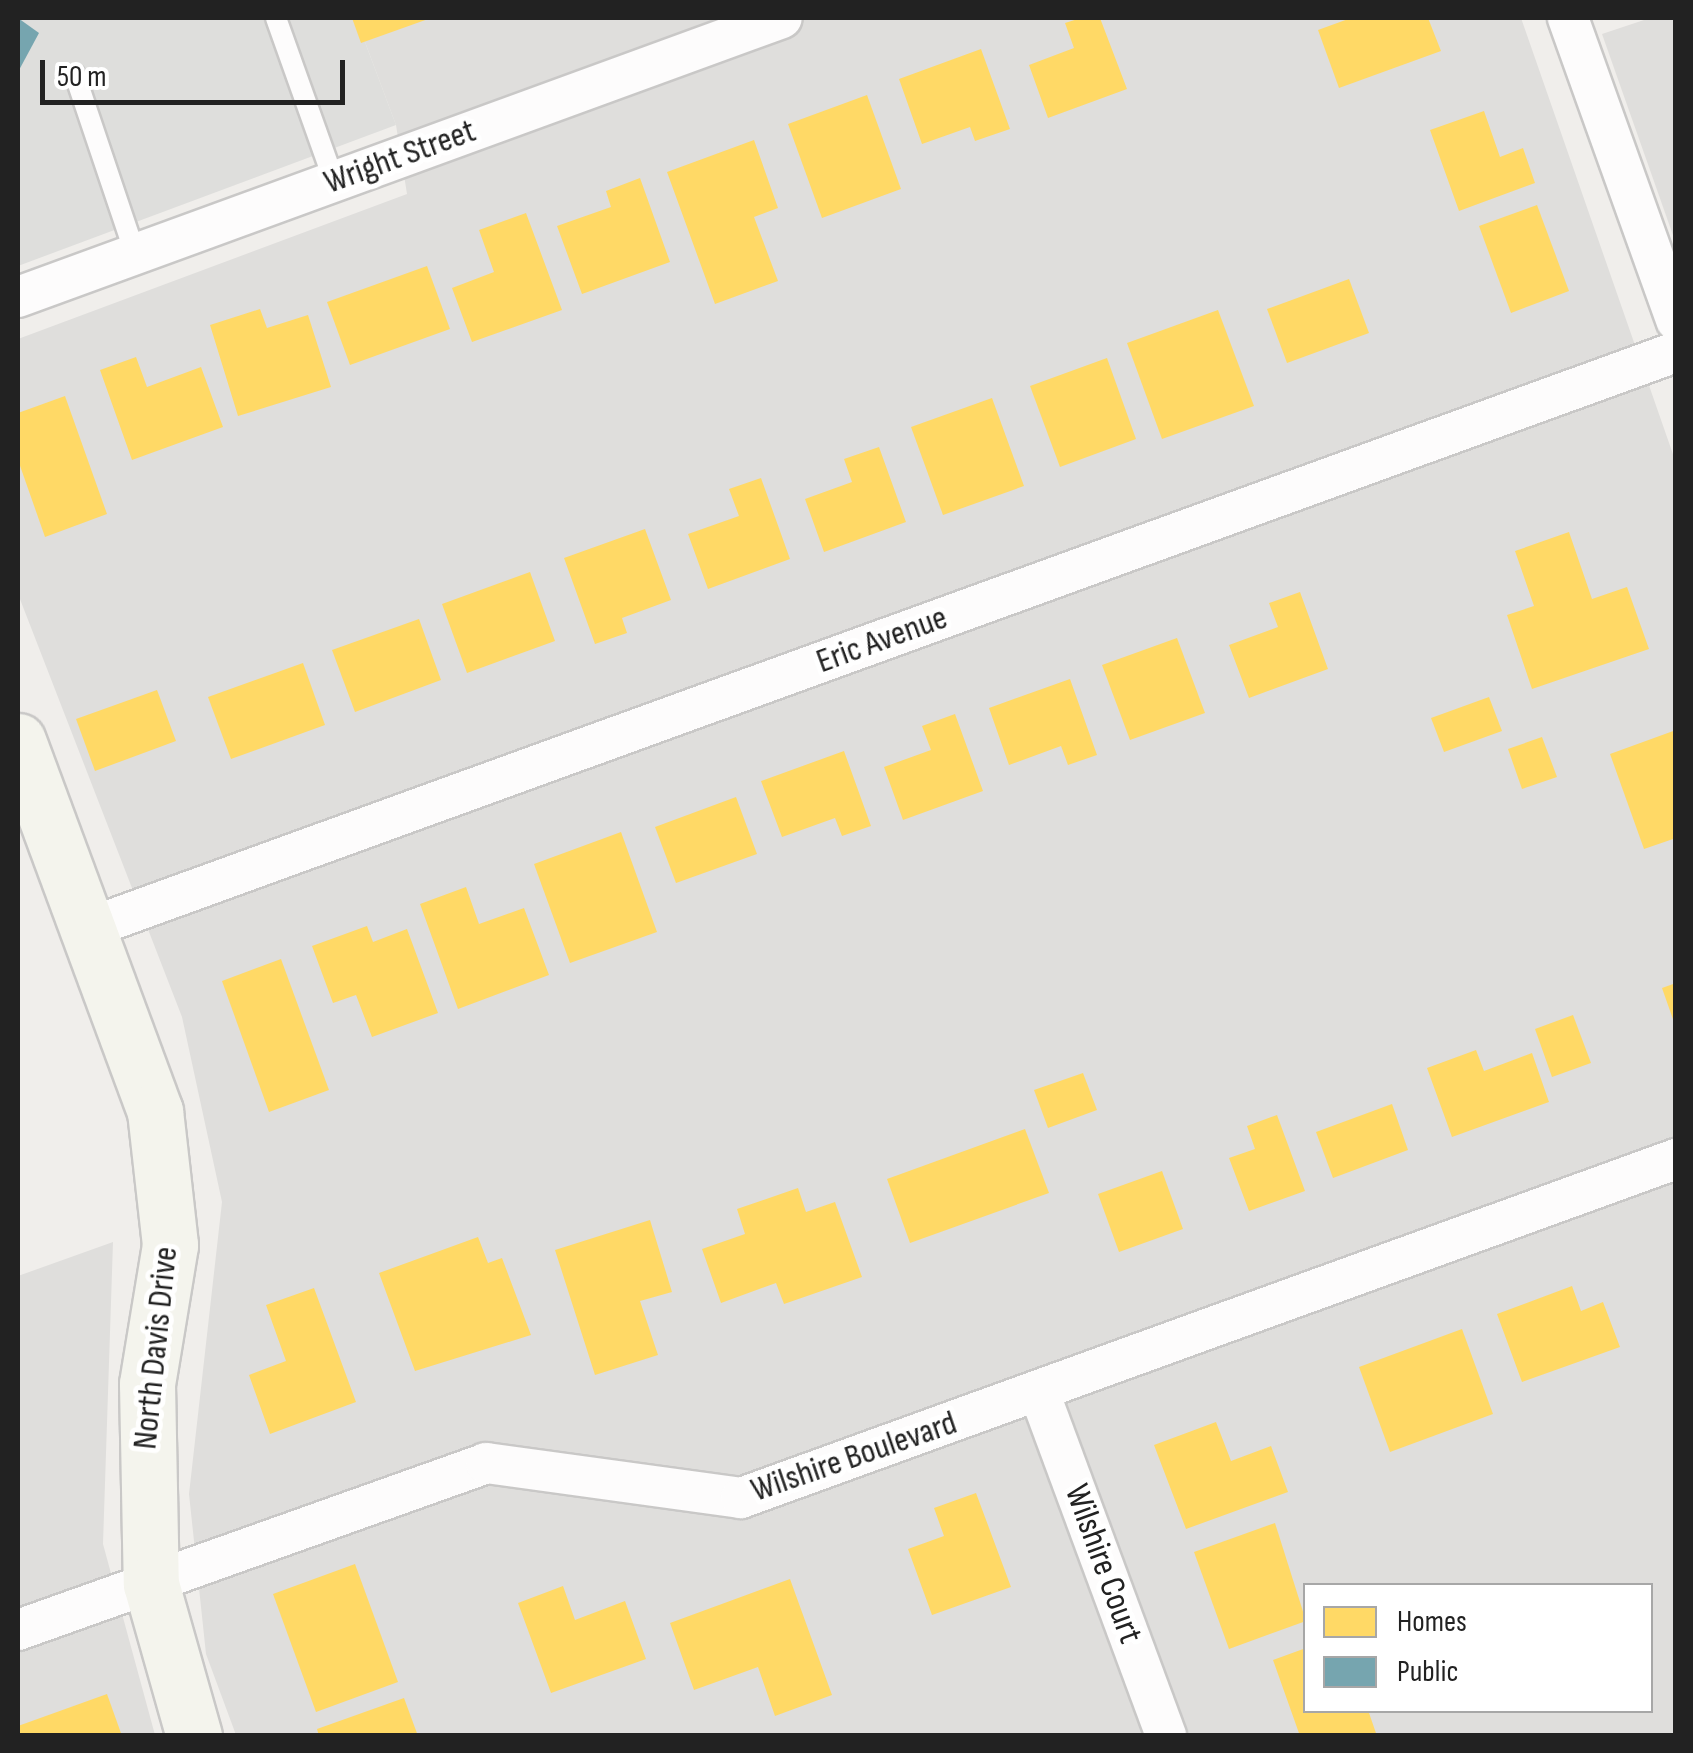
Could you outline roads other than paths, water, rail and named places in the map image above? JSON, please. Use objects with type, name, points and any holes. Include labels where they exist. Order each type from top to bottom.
[{"type":"street","name":"Wright Street","points":[[18,296],[782,18]]},
{"type":"street","points":[[1568,18],[1676,320]]},
{"type":"street","name":"Eric Avenue","points":[[89,928],[1676,352]]},
{"type":"street","name":"North Davis Drive","points":[[18,741],[156,1110],[170,1245],[147,1384],[151,1584],[194,1736]]},
{"type":"street","name":"Wilshire Boulevard","points":[[18,1630],[486,1463],[741,1498],[1676,1159]]},
{"type":"street","name":"Wilshire Court","points":[[1039,1392],[1166,1736]]},
{"type":"lane","points":[[276,18],[334,181]]},
{"type":"lane","points":[[75,75],[135,254]]}]
